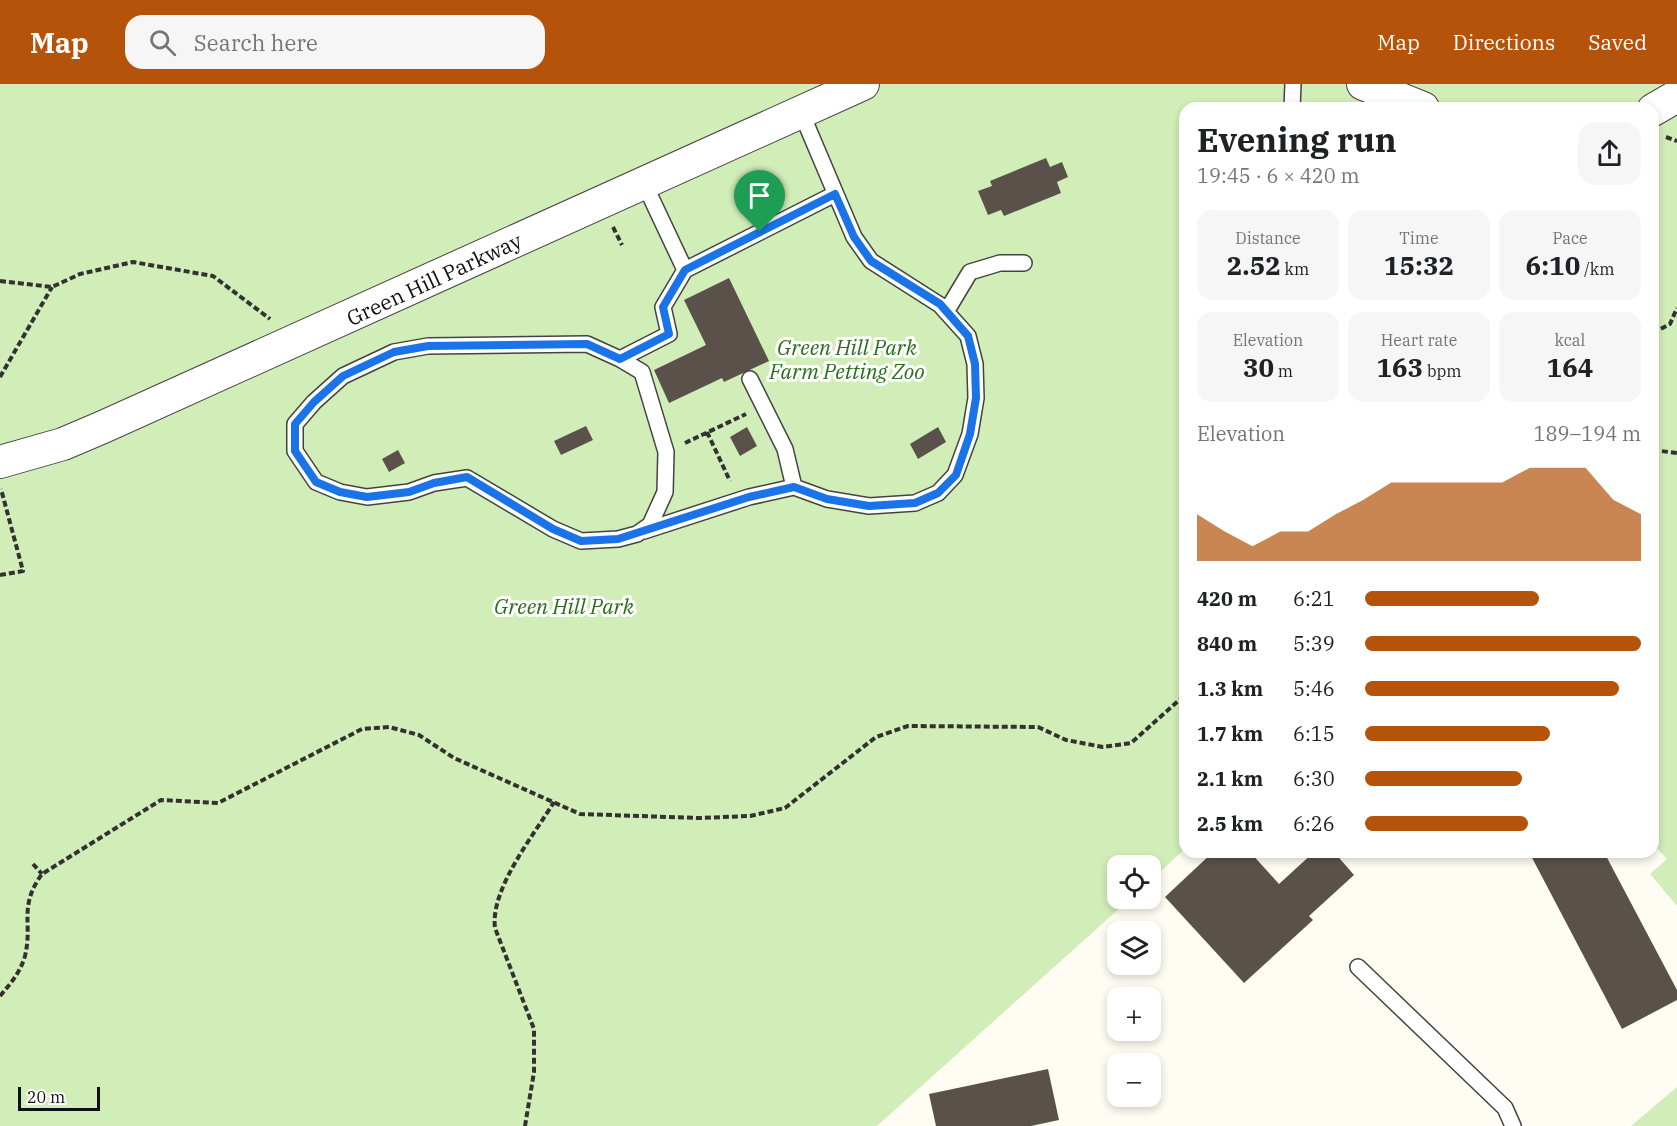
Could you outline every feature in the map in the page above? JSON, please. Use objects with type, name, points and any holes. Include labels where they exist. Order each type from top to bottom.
[{"type":"street","name":"Green Hill Parkway","points":[[0,462],[63,444],[862,84]]},
{"type":"street","points":[[1363,84],[1408,102]]},
{"type":"street","points":[[1659,106],[1677,96]]},
{"type":"lane","points":[[1292,102],[1293,84]]},
{"type":"lane","points":[[639,533],[650,525],[665,492],[666,452],[642,372],[587,344],[428,346],[394,352],[343,376],[314,402],[295,424],[295,451],[316,482],[340,492],[367,497],[409,492],[434,483],[467,477],[553,529],[581,541],[618,539],[639,533],[740,501],[794,487],[827,499],[869,506],[915,503],[938,493],[956,475],[970,434],[976,398],[975,364],[968,336],[940,304],[871,261],[854,237],[801,112]]},
{"type":"lane","points":[[644,183],[685,270]]},
{"type":"lane","points":[[620,359],[669,334],[663,307],[685,270],[835,194]]},
{"type":"lane","points":[[946,312],[970,272],[1000,263],[1024,263]]},
{"type":"lane","points":[[750,379],[785,449],[794,487]]},
{"type":"lane","points":[[1358,967],[1505,1108],[1513,1126]]},
{"type":"path","points":[[0,281],[52,287],[80,274],[133,262],[213,276],[273,321]]},
{"type":"path","points":[[0,376],[52,287]]},
{"type":"path","points":[[1659,330],[1670,324],[1677,308]]},
{"type":"path","points":[[666,452],[763,405]]},
{"type":"path","points":[[707,432],[740,501]]},
{"type":"path","points":[[1659,451],[1677,453]]},
{"type":"path","points":[[0,486],[23,571],[0,575]]},
{"type":"path","points":[[0,996],[16,978],[25,954],[25,913],[31,889],[42,874],[161,800],[218,803],[363,729],[389,727],[419,735],[454,758],[580,814],[699,818],[750,816],[785,808],[876,737],[908,726],[1038,727],[1066,740],[1103,747],[1131,743],[1179,700]]},
{"type":"path","points":[[525,1126],[534,1072],[534,1029],[495,928],[493,913],[510,874],[554,802]]},
{"type":"path","points":[[33,864],[42,874]]},
{"type":"green space","name":"Green Hill Park","points":[[0,84],[1677,84],[1677,906],[1650,874],[1667,859],[1659,850],[1659,102],[1179,102],[1179,854],[1161,871],[1161,855],[1107,855],[1107,909],[1119,909],[877,1126],[0,1126]]},
{"type":"green space","points":[[1677,1087],[1677,1126],[1631,1126]]},
{"type":"building","points":[[1046,158],[1050,167],[1062,162],[1068,177],[1057,182],[1061,193],[1004,216],[1001,210],[988,215],[978,191],[992,186],[990,181]]},
{"type":"building","points":[[729,278],[769,361],[724,382],[722,378],[669,403],[654,370],[706,345],[684,300]]},
{"type":"building","points":[[586,426],[593,440],[561,455],[554,441]]},
{"type":"building","points":[[747,427],[757,446],[740,456],[730,437]]},
{"type":"building","points":[[938,427],[946,442],[918,459],[910,444]]},
{"type":"building","points":[[398,450],[405,463],[389,472],[382,459]]},
{"type":"building","points":[[1207,858],[1255,858],[1279,884],[1307,858],[1339,858],[1354,875],[1309,916],[1313,920],[1244,983],[1165,897]]},
{"type":"building","points":[[1532,858],[1607,858],[1677,990],[1677,1000],[1622,1029]]},
{"type":"building","points":[[1048,1069],[1059,1120],[1031,1126],[936,1126],[929,1094]]},
{"type":"route","points":[[835,194],[854,237],[871,261],[940,304],[968,336],[975,364],[976,398],[970,434],[956,475],[938,493],[915,503],[869,506],[827,499],[794,487],[749,497],[618,539],[581,541],[553,529],[467,477],[434,483],[409,492],[367,497],[340,492],[316,482],[295,451],[295,424],[314,402],[343,376],[394,352],[428,346],[501,343],[587,344],[620,359],[669,334],[663,307],[685,270],[760,232],[835,194]]},
{"type":"park label","name":"Green Hill Park Farm Petting Zoo","points":[[847,359]]}]
